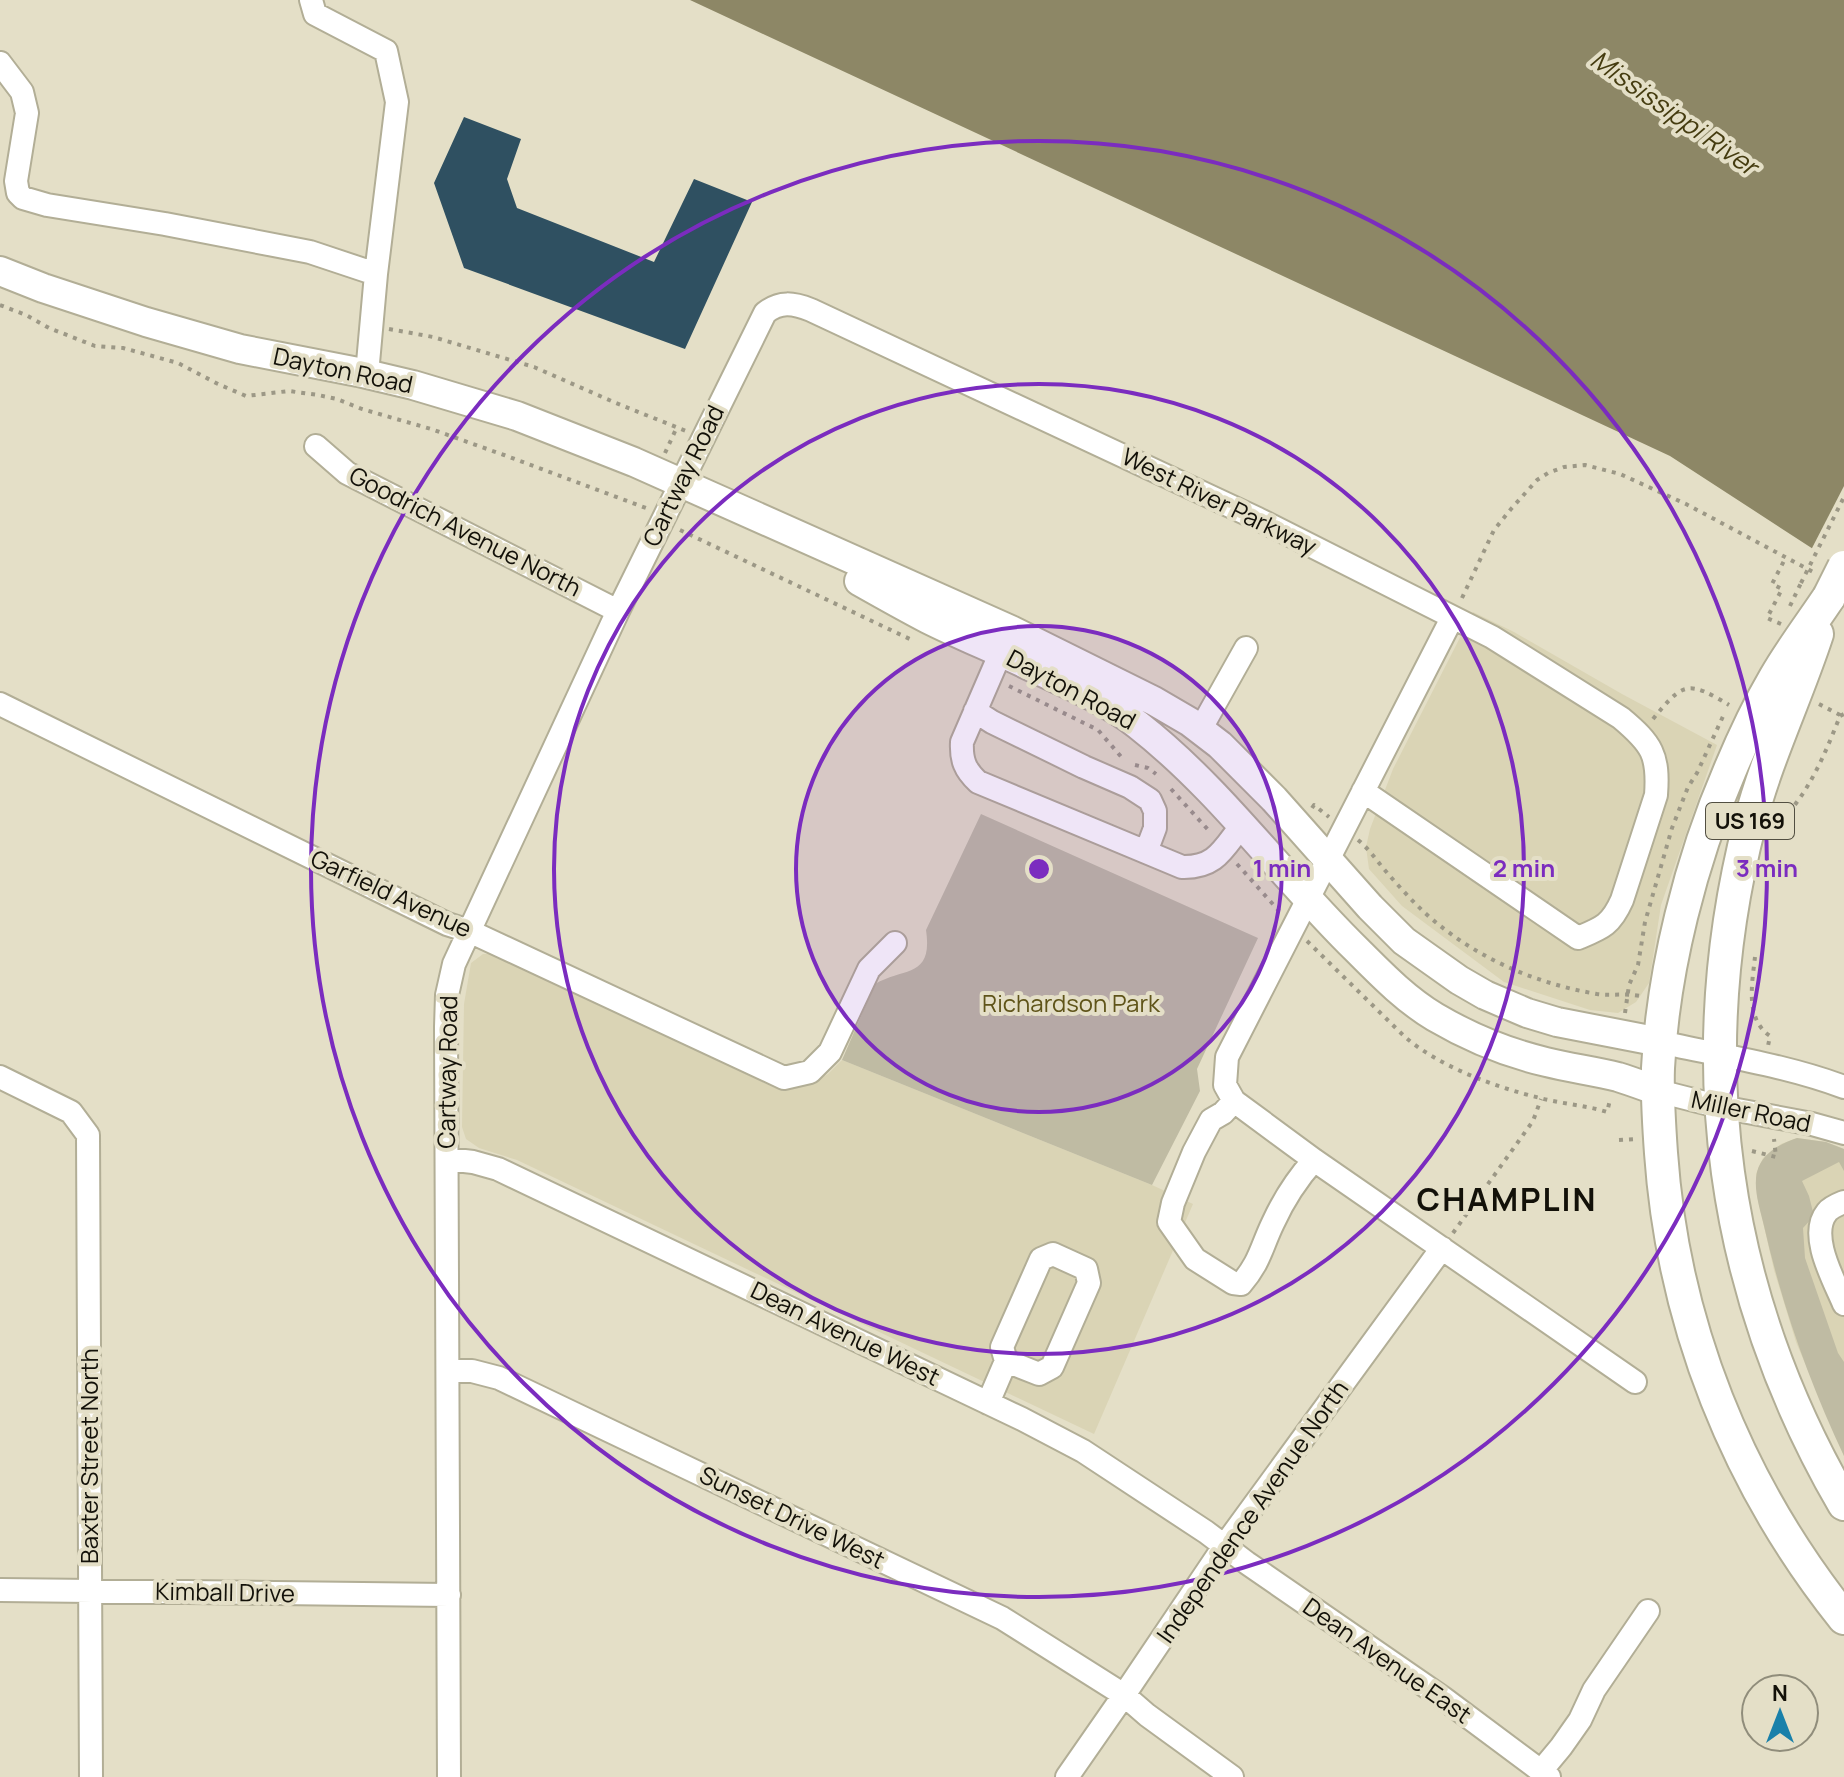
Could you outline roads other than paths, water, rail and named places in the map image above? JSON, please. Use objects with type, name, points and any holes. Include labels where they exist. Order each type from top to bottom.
[{"type":"highway","name":"US 169","points":[[1824,581],[1731,766],[1698,855],[1676,939],[1660,1042],[1658,1091],[1664,1192],[1679,1280],[1700,1357],[1729,1432],[1766,1504],[1796,1553],[1844,1618]]},
{"type":"highway","name":"US 169","points":[[1824,581],[1801,683],[1776,741],[1751,820],[1734,899],[1721,1008],[1719,1055],[1723,1145],[1736,1224],[1756,1305],[1799,1417],[1844,1504]]},
{"type":"main road","name":"Dayton Road","points":[[0,271],[146,322],[240,349],[413,385],[517,416],[680,484],[1006,641],[1154,701],[1220,745],[1404,941],[1459,980],[1527,1013],[1557,1022],[1660,1042]]},
{"type":"main road","name":"Dayton Road","points":[[1006,641],[1136,723],[1179,758],[1308,900],[1412,1002],[1442,1021],[1510,1051],[1546,1062],[1616,1076],[1658,1091]]},
{"type":"street","points":[[311,0],[315,14],[386,51],[397,102],[367,374]]},
{"type":"street","points":[[0,63],[22,92],[27,113],[16,181],[18,193],[23,198],[47,205],[310,252],[376,274]]},
{"type":"street","name":"Cartway Road","points":[[449,1777],[446,1027],[447,995],[454,964],[618,611],[760,319],[770,309],[782,304]]},
{"type":"street","name":"West River Parkway","points":[[782,304],[811,310],[1229,505],[1492,637],[1621,718],[1640,734],[1656,761],[1656,795],[1615,916],[1605,926],[1578,938],[1363,791]]},
{"type":"street","name":"Goodrich Avenue North","points":[[316,446],[347,473],[618,611]]},
{"type":"street","points":[[1452,618],[1227,1057],[1225,1085],[1234,1101],[1314,1160],[1635,1382]]},
{"type":"street","points":[[1006,641],[962,742],[961,755],[966,771],[978,782],[1182,867],[1198,867],[1214,860],[1242,825]]},
{"type":"street","points":[[1200,730],[1246,648]]},
{"type":"street","name":"Garfield Avenue","points":[[0,704],[447,924],[469,931],[784,1078],[810,1072],[830,1052],[869,969],[895,943]]},
{"type":"street","points":[[975,711],[1130,787],[1150,800],[1155,811],[1155,828],[1146,852]]},
{"type":"street","name":"Miller Road","points":[[1660,1042],[1807,1075],[1844,1087]]},
{"type":"street","name":"Baxter Street North","points":[[0,1077],[71,1112],[88,1135],[91,1777]]},
{"type":"street","name":"Miller Road","points":[[1658,1091],[1844,1133]]},
{"type":"street","points":[[1234,1101],[1211,1120],[1173,1203],[1169,1222],[1195,1259],[1233,1283],[1241,1284],[1253,1270],[1272,1223],[1301,1175],[1314,1160]]},
{"type":"street","name":"Dean Avenue West","points":[[447,1159],[498,1169],[1022,1419],[1083,1451],[1225,1545]]},
{"type":"street","points":[[1843,1297],[1826,1261],[1818,1231],[1828,1211],[1844,1202]]},
{"type":"street","name":"Independence Avenue North","points":[[1067,1777],[1225,1545],[1442,1248]]},
{"type":"street","points":[[988,1403],[1006,1361],[1002,1347],[1041,1259],[1053,1254],[1086,1269],[1089,1283],[1052,1367],[1039,1374],[1006,1361]]},
{"type":"street","name":"Sunset Drive West","points":[[448,1371],[472,1371],[499,1378],[1002,1618],[1124,1695],[1232,1777]]},
{"type":"street","name":"Dean Avenue East","points":[[1225,1545],[1443,1698],[1545,1774]]},
{"type":"street","name":"Kimball Drive","points":[[0,1590],[449,1595]]},
{"type":"street","points":[[1545,1774],[1580,1720],[1594,1690],[1648,1611]]},
{"type":"water","name":"Mississippi River","points":[[690,0],[1844,0],[1844,569],[1670,456]]},
{"type":"district","name":"CHAMPLIN","points":[[1507,1200]]},
{"type":"park label","name":"Richardson Park","points":[[1071,1004]]}]
